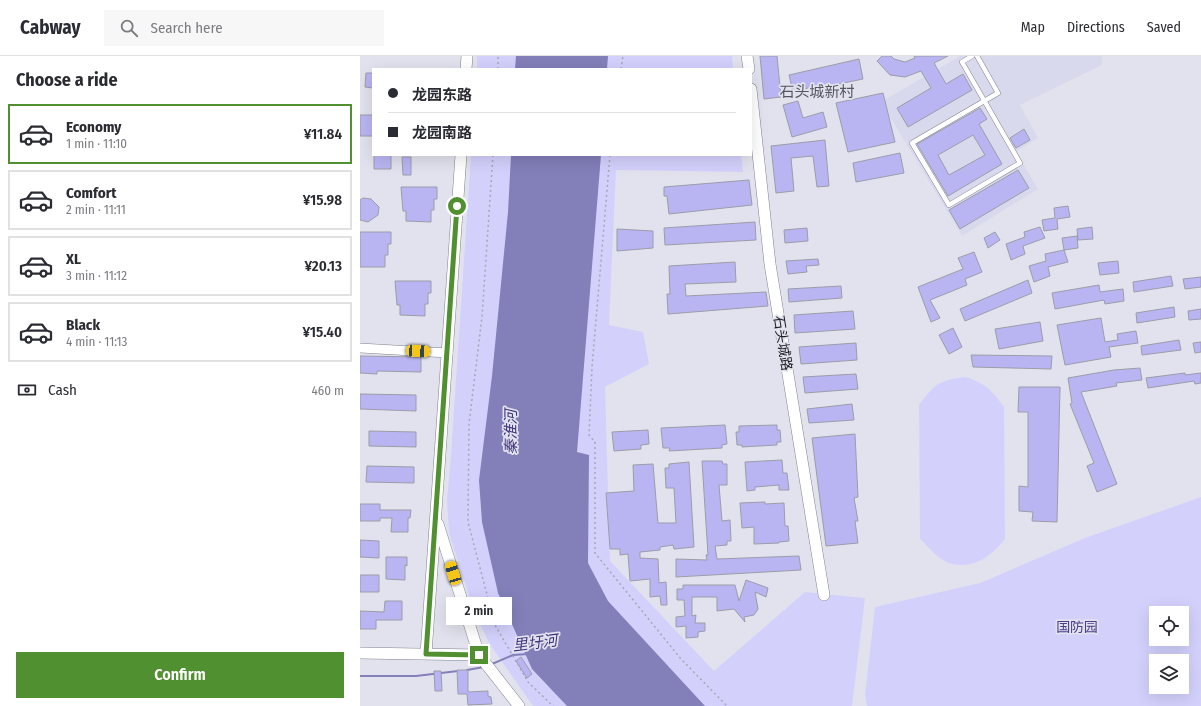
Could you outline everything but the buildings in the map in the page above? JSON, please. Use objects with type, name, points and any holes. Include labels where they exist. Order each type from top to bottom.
[{"type":"street","points":[[466,56],[466,68]]},
{"type":"street","points":[[747,56],[749,68]]},
{"type":"street","name":"石头城路","points":[[752,98],[770,264],[824,595]]},
{"type":"street","points":[[426,654],[448,352],[460,156]]},
{"type":"street","points":[[360,348],[448,352]]},
{"type":"street","points":[[436,518],[479,655],[520,706]]},
{"type":"street","points":[[360,653],[479,655]]},
{"type":"lane","points":[[972,56],[962,62],[984,101],[1020,163],[949,205],[912,142],[984,101],[998,93],[977,56]]},
{"type":"path","points":[[498,56],[498,68]]},
{"type":"path","points":[[622,68],[623,56]]},
{"type":"path","points":[[493,156],[482,317],[469,424],[468,522],[494,625],[528,682],[553,706]]},
{"type":"path","points":[[610,156],[592,367],[589,435],[595,442],[595,553],[681,659],[727,706]]},
{"type":"shaded area","points":[[960,56],[1102,56],[1102,65],[1020,105],[1038,138],[1016,152],[1038,189],[962,236],[881,102]]},
{"type":"green space","points":[[477,56],[732,56],[733,68],[477,68]]},
{"type":"green space","points":[[471,156],[741,156],[743,172],[616,170],[609,325],[643,332],[649,364],[605,387],[610,561],[714,671],[805,592],[865,598],[852,706],[533,706],[489,643],[473,608],[449,533],[447,499]]},
{"type":"green space","points":[[966,377],[979,382],[988,388],[1004,407],[1005,539],[989,555],[975,563],[960,565],[952,564],[943,560],[920,539],[919,405],[929,392],[938,384]]},
{"type":"green space","name":"国防园","points":[[1201,497],[1201,706],[867,706],[865,695],[875,607],[980,583],[1085,538]]},
{"type":"water","points":[[516,56],[608,56],[607,68],[515,68]]},
{"type":"water","name":"秦淮河","points":[[511,156],[601,156],[577,452],[589,455],[588,563],[608,601],[705,706],[567,706],[532,669],[498,593],[482,522],[479,480],[492,376],[508,212]]},
{"type":"waterway","name":"里圩河","points":[[492,664],[513,655],[528,654]]},
{"type":"waterway","name":"里圩河","points":[[467,670],[484,667]]},
{"type":"waterway","name":"里圩河","points":[[360,676],[416,676],[458,671]]},
{"type":"district","name":"石头城新村","points":[[817,92]]},
{"type":"route","points":[[457,206],[444,414],[426,654],[479,655]]}]
